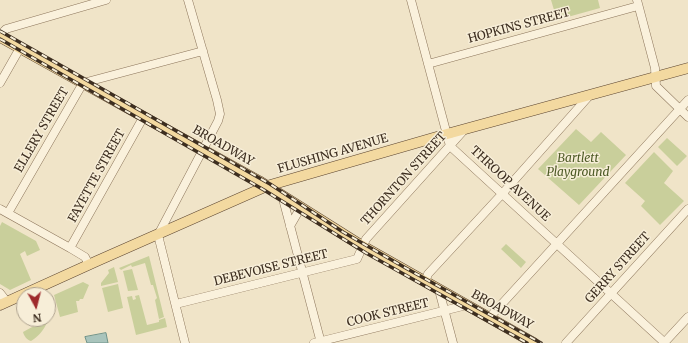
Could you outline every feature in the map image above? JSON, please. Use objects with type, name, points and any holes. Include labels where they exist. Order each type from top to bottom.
[{"type":"main road","name":"BROADWAY","points":[[0,36],[267,186],[362,246],[534,343]]},
{"type":"main road","name":"FLUSHING AVENUE","points":[[4,304],[267,186],[447,134],[688,68]]},
{"type":"street","points":[[0,36],[6,29],[106,0]]},
{"type":"street","points":[[185,343],[158,235],[218,121],[220,114],[188,0]]},
{"type":"street","points":[[411,0],[450,146]]},
{"type":"street","points":[[637,3],[655,68],[656,86],[688,117]]},
{"type":"street","name":"HOPKINS STREET","points":[[428,64],[637,3]]},
{"type":"street","points":[[0,83],[20,48]]},
{"type":"street","name":"ELLERY STREET","points":[[8,213],[83,83],[203,51]]},
{"type":"street","points":[[425,282],[428,274],[502,194],[589,96]]},
{"type":"street","points":[[489,318],[688,100]]},
{"type":"street","name":"FAYETTE STREET","points":[[70,248],[144,116]]},
{"type":"street","name":"THORNTON STREET","points":[[362,246],[366,239],[464,130]]},
{"type":"street","name":"THROOP AVENUE","points":[[450,146],[665,343]]},
{"type":"street","points":[[282,195],[303,273],[319,342]]},
{"type":"street","points":[[290,226],[301,207]]},
{"type":"street","points":[[0,209],[85,257],[89,265]]},
{"type":"street","name":"GERRY STREET","points":[[566,343],[688,209]]},
{"type":"street","name":"DEBEVOISE STREET","points":[[176,304],[357,259],[362,246]]},
{"type":"street","points":[[439,290],[453,343]]},
{"type":"street","points":[[0,293],[4,304]]},
{"type":"street","name":"COOK STREET","points":[[319,342],[467,306]]},
{"type":"street","points":[[665,343],[688,318]]},
{"type":"green space","points":[[551,0],[598,0],[600,8],[557,20]]},
{"type":"green space","name":"Bartlett Playground","points":[[576,129],[591,142],[601,132],[626,155],[579,205],[538,169]]},
{"type":"green space","points":[[667,138],[687,156],[677,166],[658,147]]},
{"type":"green space","points":[[654,152],[673,171],[664,183],[684,201],[660,225],[641,206],[645,201],[625,183]]},
{"type":"green space","points":[[2,222],[36,241],[40,250],[27,256],[25,251],[20,254],[31,280],[10,290],[0,284],[0,226]]},
{"type":"green space","points":[[506,244],[526,262],[521,268],[501,249]]},
{"type":"green space","points":[[149,256],[164,317],[159,319],[155,300],[157,298],[153,285],[151,285],[145,263],[132,267],[131,265],[121,270],[119,268]]},
{"type":"green space","points":[[114,267],[118,282],[101,286],[101,283],[109,273],[108,270]]},
{"type":"green space","points":[[132,269],[138,290],[128,291],[123,271]]},
{"type":"green space","points":[[83,282],[89,285],[83,299],[76,301],[78,312],[60,317],[56,302],[56,294]]},
{"type":"green space","points":[[118,284],[123,308],[108,312],[102,288]]},
{"type":"green space","points":[[139,295],[147,325],[159,322],[159,320],[165,318],[167,327],[136,335],[127,297],[132,296],[133,300],[136,299],[135,296]]},
{"type":"green space","points":[[32,327],[45,327],[39,335],[31,341],[26,338],[23,332]]},
{"type":"water","points":[[106,333],[108,343],[87,343],[85,337]]},
{"type":"railway","points":[[0,31],[270,184],[343,232],[541,343]]},
{"type":"railway","points":[[0,39],[264,190],[366,253],[527,343]]}]
